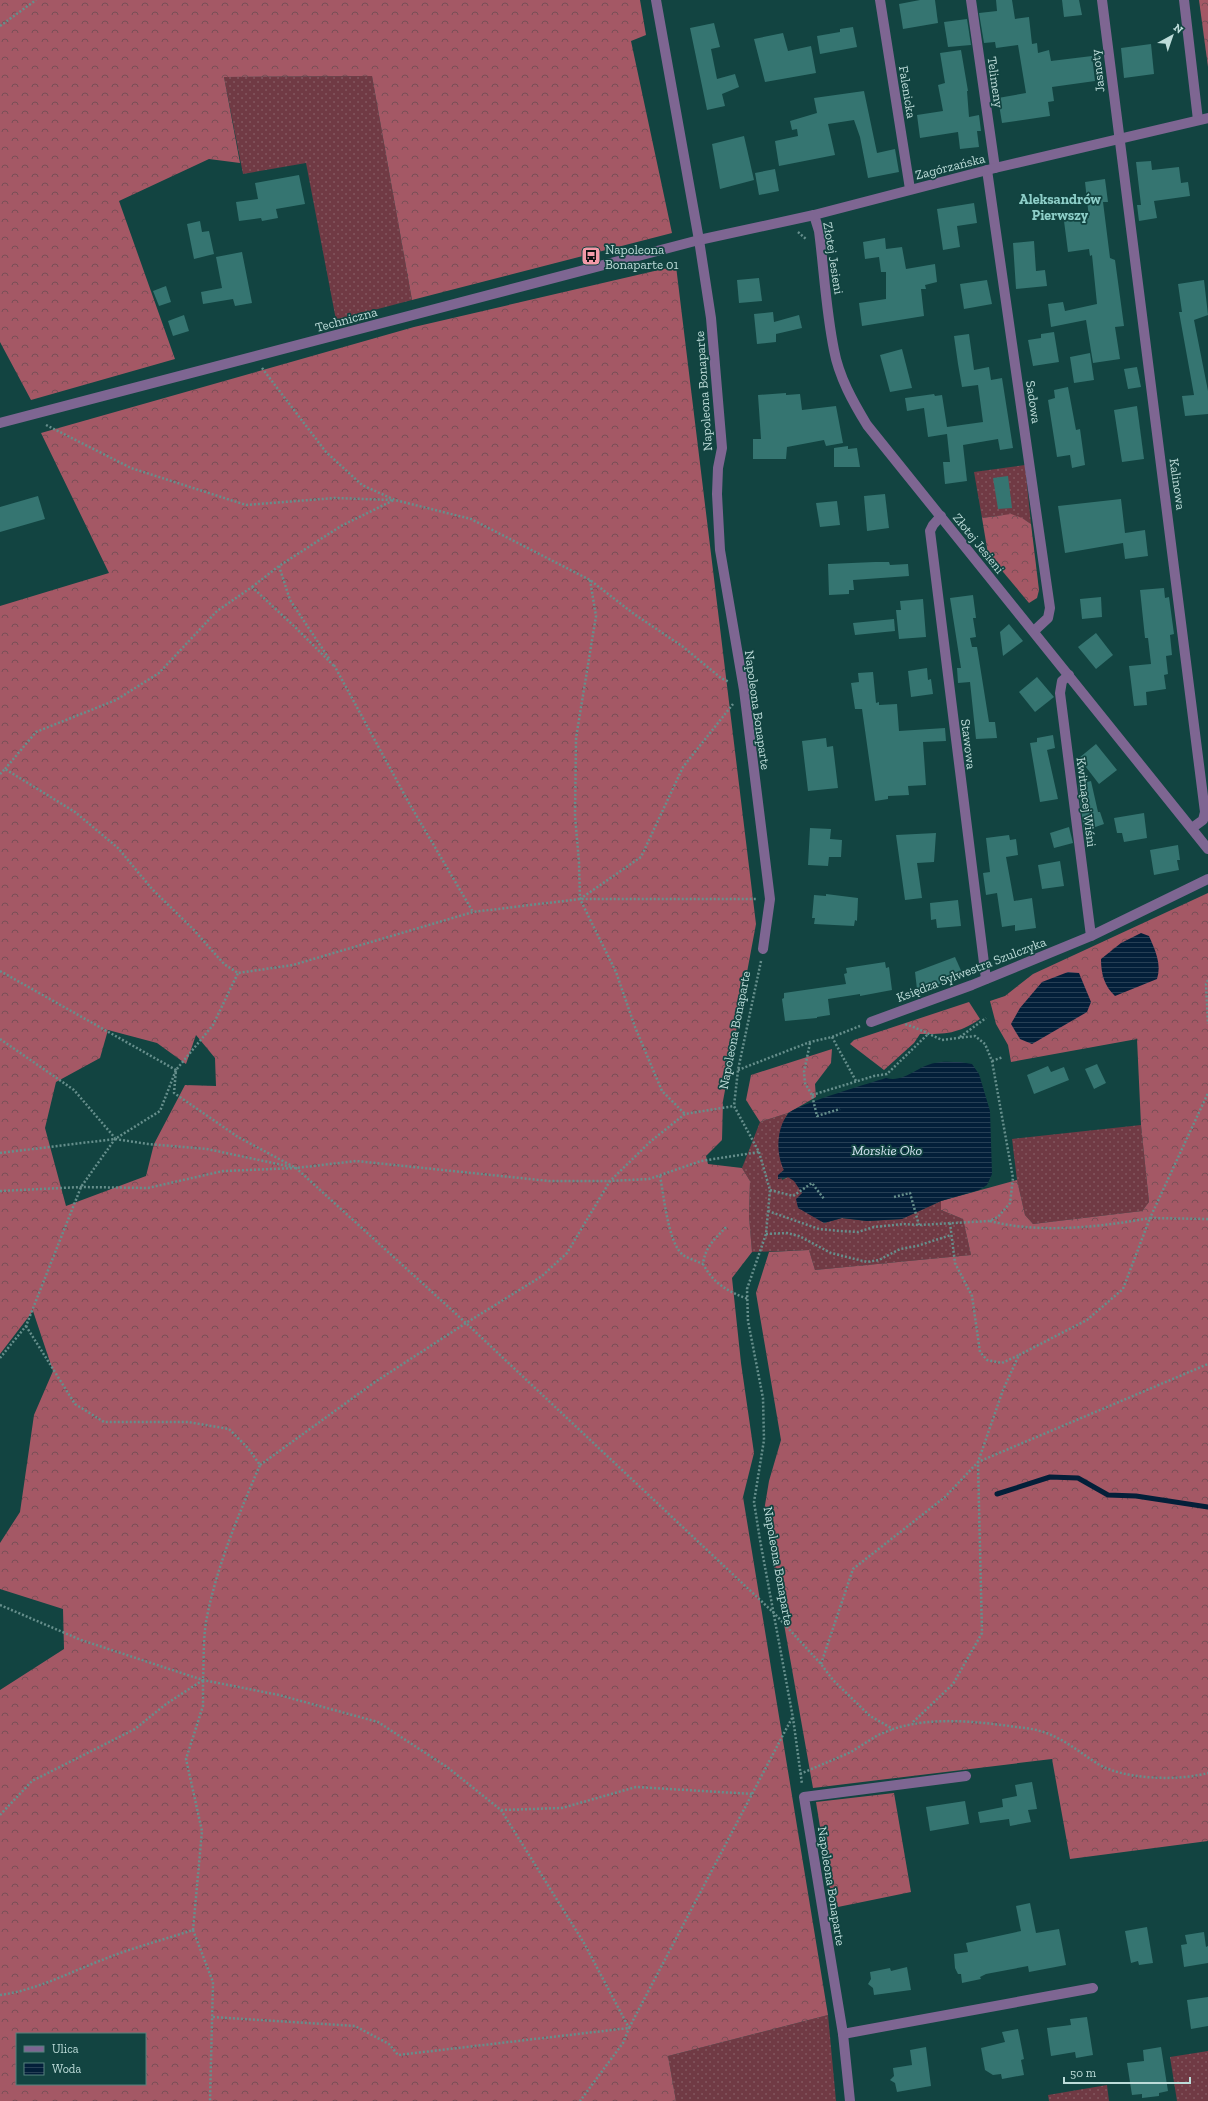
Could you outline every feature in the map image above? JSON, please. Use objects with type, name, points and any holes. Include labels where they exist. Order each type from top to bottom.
[{"type":"street","name":"Napoleona Bonaparte","points":[[656,0],[699,240],[711,318],[722,448],[718,468],[717,494],[720,550],[744,690],[770,899],[763,949]]},
{"type":"street","name":"Falenicka","points":[[880,0],[910,189]]},
{"type":"street","name":"Telimeny","points":[[971,0],[991,169]]},
{"type":"street","name":"Jasnoty","points":[[1102,0],[1118,138]]},
{"type":"street","points":[[1184,0],[1203,119]]},
{"type":"street","name":"Zagórzańska","points":[[699,240],[814,215],[991,169],[1203,119]]},
{"type":"street","name":"Kalinowa","points":[[1118,138],[1172,542],[1206,812],[1203,820],[1192,828]]},
{"type":"street","name":"Sadowa","points":[[991,169],[1050,608],[1048,618],[1034,631]]},
{"type":"street","name":"Złotej Jesieni","points":[[814,215],[819,231],[834,351],[849,394],[867,425],[1208,849]]},
{"type":"street","name":"Techniczna","points":[[0,423],[699,240]]},
{"type":"street","name":"Stawowa","points":[[941,516],[932,525],[930,531],[986,979]]},
{"type":"street","name":"Kwitnącej Wiśni","points":[[1069,675],[1062,681],[1060,693],[1091,936]]},
{"type":"street","name":"Księdza Sylwestra Szulczyka","points":[[871,1022],[986,979],[1091,936],[1208,879]]},
{"type":"street","points":[[804,1797],[966,1776]]},
{"type":"street","name":"Napoleona Bonaparte","points":[[804,1797],[843,2034],[850,2101]]},
{"type":"street","points":[[843,2034],[1094,1988]]},
{"type":"path","points":[[0,26],[36,0]]},
{"type":"path","points":[[254,357],[326,452],[362,485],[395,500],[471,519],[590,580],[634,614],[682,646],[721,678],[744,690],[683,767],[642,857],[580,899]]},
{"type":"path","points":[[28,416],[131,468],[246,505],[335,498],[395,500]]},
{"type":"path","points":[[0,774],[36,732],[116,700],[159,673],[217,611],[280,566],[341,526],[395,500]]},
{"type":"path","points":[[280,566],[290,600],[334,666],[410,803],[473,912]]},
{"type":"path","points":[[590,580],[596,616],[576,738],[575,816],[580,862],[580,899],[616,972],[634,1027],[662,1091],[685,1114]]},
{"type":"path","points":[[252,587],[334,666]]},
{"type":"path","points":[[5,769],[75,812],[118,848],[152,889],[194,930],[224,964],[238,973],[293,965],[473,912],[580,899],[770,899]]},
{"type":"path","name":"Napoleona Bonaparte","points":[[763,949],[738,1070],[734,1106],[759,1152],[770,1190],[766,1234],[747,1289],[748,1321],[763,1398],[764,1440],[754,1502],[793,1718],[804,1797]]},
{"type":"path","points":[[0,971],[176,1070]]},
{"type":"path","points":[[0,1358],[26,1326],[81,1187],[115,1139],[160,1111],[176,1070],[213,1025],[238,973]]},
{"type":"path","points":[[1208,980],[1206,984],[1208,1024]]},
{"type":"path","points":[[960,1037],[986,1018]]},
{"type":"path","points":[[738,1070],[810,1042],[832,1037],[871,1022]]},
{"type":"path","points":[[901,1024],[907,1024],[942,1040],[975,1036],[981,1039],[985,1044],[992,1061],[1013,1178],[1010,1203],[998,1217],[989,1221]]},
{"type":"path","points":[[812,1095],[856,1081],[887,1074],[928,1034]]},
{"type":"path","points":[[832,1037],[856,1081]]},
{"type":"path","points":[[0,1039],[74,1090],[115,1139]]},
{"type":"path","points":[[810,1042],[804,1072],[805,1083],[812,1095],[817,1116],[840,1109]]},
{"type":"path","points":[[992,1061],[1003,1057]]},
{"type":"path","points":[[176,1070],[174,1093],[238,1137],[296,1168],[466,1323],[775,1614],[821,1664],[833,1680],[870,1716],[893,1729]]},
{"type":"path","points":[[950,1223],[955,1263],[972,1296],[980,1352],[987,1360],[1002,1363],[1086,1320],[1123,1289],[1150,1218],[1208,1093]]},
{"type":"path","points":[[210,2101],[214,2017],[213,1982],[193,1930],[200,1870],[202,1831],[186,1760],[203,1706],[206,1623],[232,1534],[260,1465],[375,1382],[542,1276],[567,1253],[610,1182],[650,1142],[685,1114],[734,1106]]},
{"type":"path","points":[[0,1153],[115,1139],[148,1144],[207,1149],[296,1168]]},
{"type":"path","points":[[0,1191],[81,1187],[148,1188],[223,1171],[296,1168],[356,1161],[549,1181],[610,1182],[649,1179],[701,1162],[759,1152]]},
{"type":"path","points":[[660,1176],[670,1227],[677,1248],[684,1256],[703,1264],[717,1284],[726,1290],[748,1299]]},
{"type":"path","points":[[770,1190],[793,1196],[812,1183],[824,1199]]},
{"type":"path","points":[[894,1197],[910,1193],[919,1225]]},
{"type":"path","points":[[768,1211],[819,1229],[858,1232],[874,1227],[904,1224],[919,1225],[989,1221],[1012,1227],[1102,1227],[1150,1218],[1208,1219]]},
{"type":"path","points":[[703,1264],[704,1253],[708,1246],[726,1227]]},
{"type":"path","points":[[766,1234],[786,1233],[799,1236],[831,1253],[867,1262],[879,1260],[900,1249],[917,1246],[951,1234]]},
{"type":"path","points":[[26,1326],[75,1404],[104,1422],[188,1422],[230,1429],[248,1448],[260,1465]]},
{"type":"path","points":[[912,1723],[953,1684],[982,1633],[978,1462],[1003,1390],[1019,1355]]},
{"type":"path","points":[[821,1664],[853,1569],[945,1497],[978,1462],[1208,1364]]},
{"type":"path","points":[[0,1605],[81,1640],[203,1680],[279,1695],[378,1722],[447,1767],[500,1810],[584,1943],[629,2028]]},
{"type":"path","points":[[0,1815],[32,1781],[135,1729],[166,1704],[203,1680]]},
{"type":"path","points":[[580,2101],[623,2043],[629,2028],[793,1718]]},
{"type":"path","points":[[800,1774],[851,1752],[878,1735],[912,1723],[972,1722],[1041,1731],[1064,1741],[1100,1765],[1128,1775],[1188,1778],[1208,1773]]},
{"type":"path","points":[[500,1810],[562,1808],[636,1787],[753,1794]]},
{"type":"path","points":[[0,1995],[14,1993],[56,1980],[102,1960],[193,1930]]},
{"type":"path","points":[[214,2017],[355,2026],[389,2044],[398,2055],[629,2028]]},
{"type":"shaded area","points":[[372,76],[412,300],[336,320],[306,163],[243,174],[224,77]]},
{"type":"shaded area","points":[[1025,465],[1031,524],[1019,517],[1007,515],[982,518],[974,472]]},
{"type":"shaded area","points":[[788,1113],[780,1135],[780,1148],[784,1170],[781,1173],[782,1180],[788,1177],[795,1181],[824,1223],[842,1218],[867,1221],[901,1219],[941,1201],[941,1210],[963,1219],[971,1255],[815,1270],[809,1250],[752,1252],[749,1216],[750,1181],[742,1168],[760,1122]]},
{"type":"shaded area","points":[[1141,1125],[1149,1202],[1142,1211],[1033,1224],[1025,1215],[1017,1180],[1012,1139]]},
{"type":"shaded area","points":[[828,2015],[836,2101],[676,2101],[668,2056]]},
{"type":"shaded area","points":[[1208,2051],[1208,2101],[1177,2101],[1170,2057]]},
{"type":"shaded area","points":[[1107,2085],[1109,2101],[1049,2101],[1048,2095]]},
{"type":"green space","points":[[0,0],[640,0],[646,35],[631,41],[672,233],[412,300],[372,76],[224,77],[240,163],[209,159],[119,201],[175,359],[31,400],[0,342]]},
{"type":"green space","points":[[1199,0],[1208,0],[1208,67]]},
{"type":"green space","points":[[676,266],[756,924],[723,1101],[722,1140],[706,1156],[708,1164],[742,1168],[750,1181],[749,1216],[752,1252],[732,1278],[741,1363],[754,1453],[743,1497],[828,2015],[668,2056],[676,2101],[0,2101],[0,1690],[64,1649],[63,1609],[0,1589],[0,1543],[20,1512],[34,1415],[53,1371],[33,1311],[0,1354],[0,606],[109,573],[41,433],[414,327]],"holes":[[[108,1030],[157,1043],[186,1064],[196,1035],[215,1058],[216,1086],[185,1085],[154,1144],[146,1176],[66,1206],[45,1128],[56,1082],[100,1058]]]},
{"type":"green space","points":[[1011,514],[1022,518],[1031,524],[1039,590],[1037,598],[1029,603],[988,554],[982,518]]},
{"type":"green space","points":[[1208,893],[1208,1841],[1070,1859],[1052,1759],[813,1788],[764,1511],[769,1481],[781,1440],[756,1293],[769,1252],[809,1250],[815,1270],[971,1255],[963,1219],[941,1210],[941,1201],[1017,1180],[1025,1215],[1033,1224],[1142,1211],[1149,1202],[1141,1125],[1137,1039],[1011,1062],[1008,1045],[996,1024],[990,1001],[1005,996],[1033,974]]},
{"type":"green space","points":[[969,1002],[980,1019],[965,1028],[952,1032],[920,1034],[914,1043],[884,1070],[850,1044],[854,1040]]},
{"type":"green space","points":[[832,1049],[831,1063],[815,1084],[816,1097],[788,1113],[760,1122],[746,1100],[751,1075]]},
{"type":"green space","points":[[894,1793],[911,1892],[833,1908],[816,1802]]},
{"type":"water","points":[[1141,933],[1149,936],[1155,952],[1159,968],[1157,979],[1115,996],[1108,988],[1104,979],[1101,959],[1121,943]]},
{"type":"water","points":[[1068,972],[1079,973],[1091,1002],[1087,1012],[1032,1044],[1020,1039],[1011,1024],[1020,1008],[1042,982]]},
{"type":"water","name":"Morskie Oko","points":[[960,1062],[972,1064],[979,1074],[990,1111],[992,1174],[987,1185],[979,1190],[941,1201],[902,1219],[867,1221],[842,1218],[824,1223],[798,1208],[796,1199],[802,1193],[794,1181],[788,1177],[778,1179],[778,1175],[784,1170],[780,1157],[778,1142],[779,1134],[788,1114],[804,1105],[818,1100],[886,1078],[899,1078],[922,1067],[935,1063]]},
{"type":"building","points":[[920,0],[935,0],[938,23],[903,29],[899,4]]},
{"type":"building","points":[[996,0],[1012,0],[1015,19],[1029,17],[1032,44],[1037,43],[1038,53],[1049,50],[1051,61],[1092,56],[1095,81],[1052,87],[1054,101],[1048,102],[1050,116],[1002,123],[998,98],[1026,93],[1018,45],[996,48],[995,42],[984,43],[979,13],[997,11]]},
{"type":"building","points":[[1062,0],[1079,0],[1082,15],[1064,17]]},
{"type":"building","points":[[967,19],[971,45],[948,47],[944,22]]},
{"type":"building","points":[[714,23],[720,47],[711,49],[717,79],[735,74],[739,87],[722,94],[725,106],[707,110],[690,28]]},
{"type":"building","points":[[853,27],[857,47],[820,54],[817,36],[840,32],[840,29]]},
{"type":"building","points":[[783,33],[788,51],[811,46],[816,73],[765,82],[754,39]]},
{"type":"building","points":[[1151,44],[1154,74],[1124,78],[1121,48]]},
{"type":"building","points":[[961,50],[968,91],[969,117],[979,115],[981,131],[977,131],[979,147],[960,149],[958,132],[920,138],[917,115],[943,111],[938,85],[945,83],[940,53]]},
{"type":"building","points":[[864,91],[877,153],[895,149],[899,172],[868,178],[860,137],[854,120],[828,124],[835,155],[779,166],[775,141],[798,136],[797,129],[792,130],[790,121],[817,113],[814,98]]},
{"type":"building","points":[[744,136],[754,180],[720,189],[712,144]]},
{"type":"building","points":[[1151,161],[1152,170],[1179,167],[1181,183],[1188,182],[1190,196],[1154,201],[1157,218],[1139,221],[1137,205],[1141,205],[1136,162]]},
{"type":"building","points":[[775,169],[779,191],[759,195],[755,173]]},
{"type":"building","points":[[299,175],[305,204],[276,209],[278,218],[262,221],[261,218],[239,221],[236,202],[258,199],[255,183]]},
{"type":"building","points":[[1105,179],[1108,202],[1103,202],[1110,258],[1115,260],[1124,326],[1115,327],[1120,359],[1093,363],[1086,320],[1051,327],[1048,304],[1063,302],[1065,311],[1097,304],[1092,255],[1090,256],[1089,249],[1068,252],[1064,221],[1089,218],[1085,182]]},
{"type":"building","points":[[974,203],[977,223],[957,226],[960,247],[943,250],[937,209]]},
{"type":"building","points":[[200,221],[202,232],[209,231],[214,254],[194,259],[187,224]]},
{"type":"building","points":[[885,238],[886,249],[902,247],[906,269],[935,264],[937,282],[925,285],[926,289],[921,289],[924,316],[862,326],[859,303],[886,299],[886,272],[881,272],[879,257],[865,259],[863,242]]},
{"type":"building","points":[[1034,241],[1036,271],[1045,270],[1047,286],[1016,289],[1013,243]]},
{"type":"building","points":[[242,252],[252,303],[235,306],[233,299],[203,304],[201,292],[222,288],[216,257]]},
{"type":"building","points":[[759,278],[762,301],[739,303],[737,280]]},
{"type":"building","points":[[987,280],[992,304],[964,309],[960,284]]},
{"type":"building","points":[[1204,280],[1208,315],[1194,320],[1208,391],[1208,414],[1185,416],[1182,396],[1194,395],[1179,312],[1182,312],[1178,284]]},
{"type":"building","points":[[166,286],[171,302],[159,306],[153,291]]},
{"type":"building","points":[[773,312],[774,322],[799,315],[802,328],[776,334],[776,342],[757,344],[754,314]]},
{"type":"building","points":[[184,315],[189,331],[173,336],[168,321]]},
{"type":"building","points":[[1054,332],[1059,362],[1033,366],[1028,340],[1041,338],[1041,334]]},
{"type":"building","points":[[969,334],[974,370],[989,367],[991,380],[1002,378],[1013,448],[1000,450],[998,439],[963,445],[967,481],[945,484],[943,462],[950,462],[947,434],[928,437],[924,408],[907,411],[905,398],[934,394],[935,396],[942,395],[947,427],[983,422],[978,385],[962,387],[958,364],[954,336]]},
{"type":"building","points":[[902,349],[912,388],[890,392],[880,355]]},
{"type":"building","points":[[1090,353],[1094,380],[1074,383],[1070,357]]},
{"type":"building","points":[[1137,367],[1141,387],[1128,389],[1124,369]]},
{"type":"building","points":[[1068,387],[1076,430],[1080,429],[1085,465],[1072,468],[1070,455],[1057,457],[1048,400],[1055,398],[1054,390]]},
{"type":"building","points":[[786,393],[786,395],[800,394],[802,410],[836,406],[843,443],[826,446],[824,440],[787,447],[786,459],[753,459],[753,439],[761,439],[758,395]]},
{"type":"building","points":[[1137,406],[1144,459],[1122,462],[1114,410]]},
{"type":"building","points":[[848,446],[848,449],[857,448],[860,467],[834,467],[834,448]]},
{"type":"building","points":[[1008,476],[1012,508],[998,509],[993,478]]},
{"type":"building","points":[[885,494],[889,528],[867,531],[864,496]]},
{"type":"building","points":[[38,496],[45,519],[0,532],[0,507]]},
{"type":"building","points":[[1121,499],[1125,533],[1145,530],[1148,556],[1125,559],[1123,543],[1065,553],[1058,506]]},
{"type":"building","points":[[837,501],[840,525],[820,527],[816,503]]},
{"type":"building","points":[[889,562],[890,565],[908,564],[909,576],[853,580],[854,590],[849,590],[849,594],[829,595],[828,564]]},
{"type":"building","points":[[1164,588],[1165,598],[1169,597],[1174,634],[1170,635],[1172,655],[1166,656],[1168,674],[1164,675],[1166,689],[1146,692],[1147,705],[1134,706],[1129,666],[1151,664],[1148,638],[1145,638],[1140,590]]},
{"type":"building","points":[[973,595],[976,618],[973,618],[976,637],[970,638],[972,647],[977,647],[989,722],[995,722],[997,738],[976,739],[970,682],[958,683],[957,668],[961,668],[950,598]]},
{"type":"building","points":[[1101,597],[1102,617],[1082,619],[1080,599]]},
{"type":"building","points":[[923,599],[926,637],[899,639],[896,610],[901,610],[900,601]]},
{"type":"building","points":[[894,619],[895,631],[855,635],[853,623]]},
{"type":"building","points":[[1009,624],[1023,641],[1003,656],[1000,632]]},
{"type":"building","points":[[1096,633],[1113,655],[1096,669],[1078,647]]},
{"type":"building","points":[[927,668],[928,680],[931,679],[933,694],[911,697],[908,671]]},
{"type":"building","points":[[873,672],[876,703],[879,702],[879,705],[897,704],[899,731],[945,728],[946,741],[923,742],[926,785],[908,786],[909,795],[888,796],[888,799],[875,801],[862,709],[855,709],[851,683],[859,682],[858,673]]},
{"type":"building","points":[[1037,677],[1054,697],[1035,712],[1019,692]]},
{"type":"building","points":[[1053,735],[1055,748],[1047,750],[1058,799],[1040,802],[1030,743],[1037,742],[1037,738]]},
{"type":"building","points":[[826,738],[827,747],[833,746],[838,788],[808,791],[802,741]]},
{"type":"building","points":[[1096,744],[1117,770],[1099,784],[1079,758]]},
{"type":"building","points":[[1091,781],[1098,812],[1100,812],[1104,824],[1084,831],[1078,784]]},
{"type":"building","points":[[1144,813],[1147,838],[1124,842],[1122,833],[1117,833],[1114,818]]},
{"type":"building","points":[[1069,827],[1073,843],[1054,848],[1050,833]]},
{"type":"building","points":[[810,828],[831,829],[830,839],[842,840],[841,857],[829,857],[828,866],[808,865]]},
{"type":"building","points":[[936,833],[934,862],[917,863],[922,898],[905,900],[896,835]]},
{"type":"building","points":[[1009,835],[1010,840],[1016,839],[1018,855],[1006,857],[1014,901],[1032,898],[1036,928],[1015,931],[1015,925],[1002,927],[997,893],[986,895],[983,873],[990,872],[986,838]]},
{"type":"building","points":[[1178,845],[1180,860],[1177,860],[1179,870],[1154,875],[1150,850]]},
{"type":"building","points":[[1060,861],[1064,886],[1042,889],[1038,865]]},
{"type":"building","points":[[826,894],[858,898],[857,921],[855,920],[854,926],[814,924],[815,918],[812,918],[814,895],[826,896]]},
{"type":"building","points":[[958,900],[961,926],[937,928],[936,919],[931,920],[930,903]]},
{"type":"building","points":[[955,957],[963,975],[934,986],[917,989],[915,972]]},
{"type":"building","points":[[885,962],[886,968],[889,967],[892,990],[860,996],[860,994],[828,999],[830,1015],[817,1018],[785,1021],[782,999],[784,998],[784,993],[846,984],[844,974],[847,973],[846,968]]},
{"type":"building","points":[[1097,1064],[1106,1083],[1094,1089],[1085,1069]]},
{"type":"building","points":[[1048,1066],[1051,1072],[1064,1067],[1069,1080],[1034,1094],[1027,1075]]},
{"type":"building","points":[[1032,1782],[1037,1809],[1028,1810],[1031,1822],[1010,1826],[1009,1819],[980,1823],[978,1812],[1003,1807],[1002,1799],[1017,1796],[1015,1785]]},
{"type":"building","points":[[965,1801],[969,1824],[930,1831],[926,1807]]},
{"type":"building","points":[[1030,1903],[1036,1933],[1059,1929],[1066,1965],[1029,1972],[1028,1966],[986,1974],[980,1977],[981,1979],[962,1983],[961,1974],[958,1974],[955,1968],[954,1954],[968,1952],[966,1943],[1021,1931],[1016,1906]]},
{"type":"building","points":[[1147,1927],[1153,1963],[1139,1965],[1138,1961],[1131,1963],[1125,1931]]},
{"type":"building","points":[[1204,1932],[1206,1947],[1208,1946],[1208,1963],[1184,1967],[1181,1945],[1187,1944],[1185,1935]]},
{"type":"building","points":[[907,1967],[911,1990],[874,1995],[873,1988],[868,1984],[871,1979],[870,1972],[890,1968],[891,1971]]},
{"type":"building","points":[[1208,1997],[1208,2026],[1191,2029],[1187,2000]]},
{"type":"building","points":[[1087,2017],[1093,2055],[1076,2058],[1075,2052],[1051,2056],[1047,2028],[1071,2025],[1070,2019]]},
{"type":"building","points":[[1018,2029],[1024,2059],[1021,2060],[1024,2075],[1002,2079],[1001,2074],[993,2075],[985,2070],[981,2048],[1005,2042],[1002,2032]]},
{"type":"building","points":[[926,2047],[931,2086],[897,2092],[895,2083],[890,2080],[894,2076],[893,2068],[912,2065],[910,2050]]},
{"type":"building","points":[[1161,2047],[1168,2091],[1159,2093],[1159,2096],[1142,2098],[1142,2094],[1132,2095],[1127,2063],[1144,2061],[1143,2050]]},
{"type":"waterway","points":[[997,1494],[1050,1477],[1078,1478],[1108,1495],[1136,1496],[1208,1507]]},
{"type":"place","name":"Napoleona Bonaparte 01","points":[[591,256]]},
{"type":"district","name":"Aleksandrów Pierwszy","points":[[1060,208]]}]
